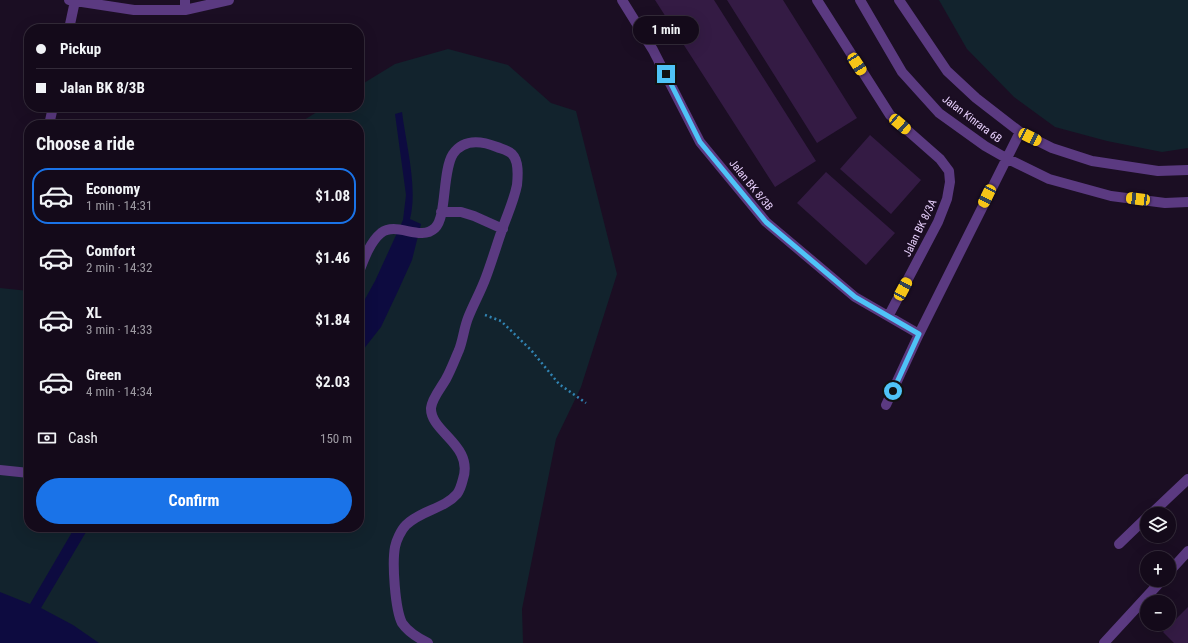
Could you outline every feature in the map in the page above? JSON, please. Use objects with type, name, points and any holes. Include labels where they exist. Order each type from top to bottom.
[{"type":"street","points":[[70,24],[72,1],[134,10],[229,0]]},
{"type":"street","name":"Jalan BK 8/3B","points":[[622,0],[653,50],[700,142],[766,222],[855,297],[889,315],[919,334]]},
{"type":"street","name":"Jalan BK 8/3A","points":[[817,0],[890,115],[940,159],[949,171],[950,182],[947,199],[938,222],[889,315]]},
{"type":"street","name":"Jalan Kinrara 6B","points":[[860,0],[902,72],[939,113],[985,146],[1049,179],[1111,196],[1165,203],[1188,202]]},
{"type":"street","name":"Jalan Kinrara 6B","points":[[899,0],[947,71],[976,98],[1020,132],[1052,148],[1092,161],[1158,171],[1188,170]]},
{"type":"street","points":[[886,405],[919,334],[1020,132]]},
{"type":"street","points":[[364,261],[372,244],[381,233],[392,229],[424,233],[433,230],[438,225],[448,165],[453,154],[461,146],[472,142],[485,142],[504,149],[513,155],[518,169],[517,183],[513,200],[485,279],[466,322],[461,346],[447,378],[433,400],[431,410],[436,422],[459,450],[464,460],[464,476],[457,493],[442,505],[418,515],[404,527],[395,546],[394,579],[397,610],[403,624],[416,637],[428,643]]},
{"type":"street","points":[[441,212],[461,212],[503,229]]},
{"type":"street","points":[[0,470],[24,472]]},
{"type":"street","points":[[1158,507],[1188,479]]},
{"type":"street","points":[[1119,544],[1140,524]]},
{"type":"street","points":[[1176,564],[1188,551]]},
{"type":"street","points":[[1104,643],[1156,587]]},
{"type":"path","points":[[471,310],[501,321],[532,350],[559,384],[586,403]]},
{"type":"shaded area","points":[[939,0],[1188,0],[1188,148],[1162,152],[1107,141],[1055,127],[1014,97],[967,49]]},
{"type":"shaded area","points":[[448,49],[508,65],[551,103],[576,111],[617,274],[581,387],[556,439],[522,609],[523,643],[0,643],[0,288],[24,290],[24,532],[364,532],[364,120],[304,120],[317,112],[364,112],[364,83],[395,64]]},
{"type":"shaded area","points":[[402,112],[412,180],[413,194],[410,219],[421,224],[412,260],[398,291],[381,327],[364,349],[364,301],[375,281],[403,220],[406,195],[395,114]]},
{"type":"shaded area","points":[[72,532],[86,532],[41,608],[73,625],[99,643],[0,643],[0,592],[30,604]]},
{"type":"building","points":[[655,0],[714,0],[816,161],[775,187]]},
{"type":"building","points":[[727,0],[783,0],[857,118],[817,143]]},
{"type":"building","points":[[870,135],[921,180],[891,214],[840,169]]},
{"type":"building","points":[[826,172],[895,233],[866,265],[797,203]]},
{"type":"building","points":[[1188,607],[1188,643],[1174,643],[1163,632],[1176,631],[1176,619]]},
{"type":"route","points":[[666,74],[700,142],[766,222],[855,297],[889,315],[919,334],[893,391]]}]
